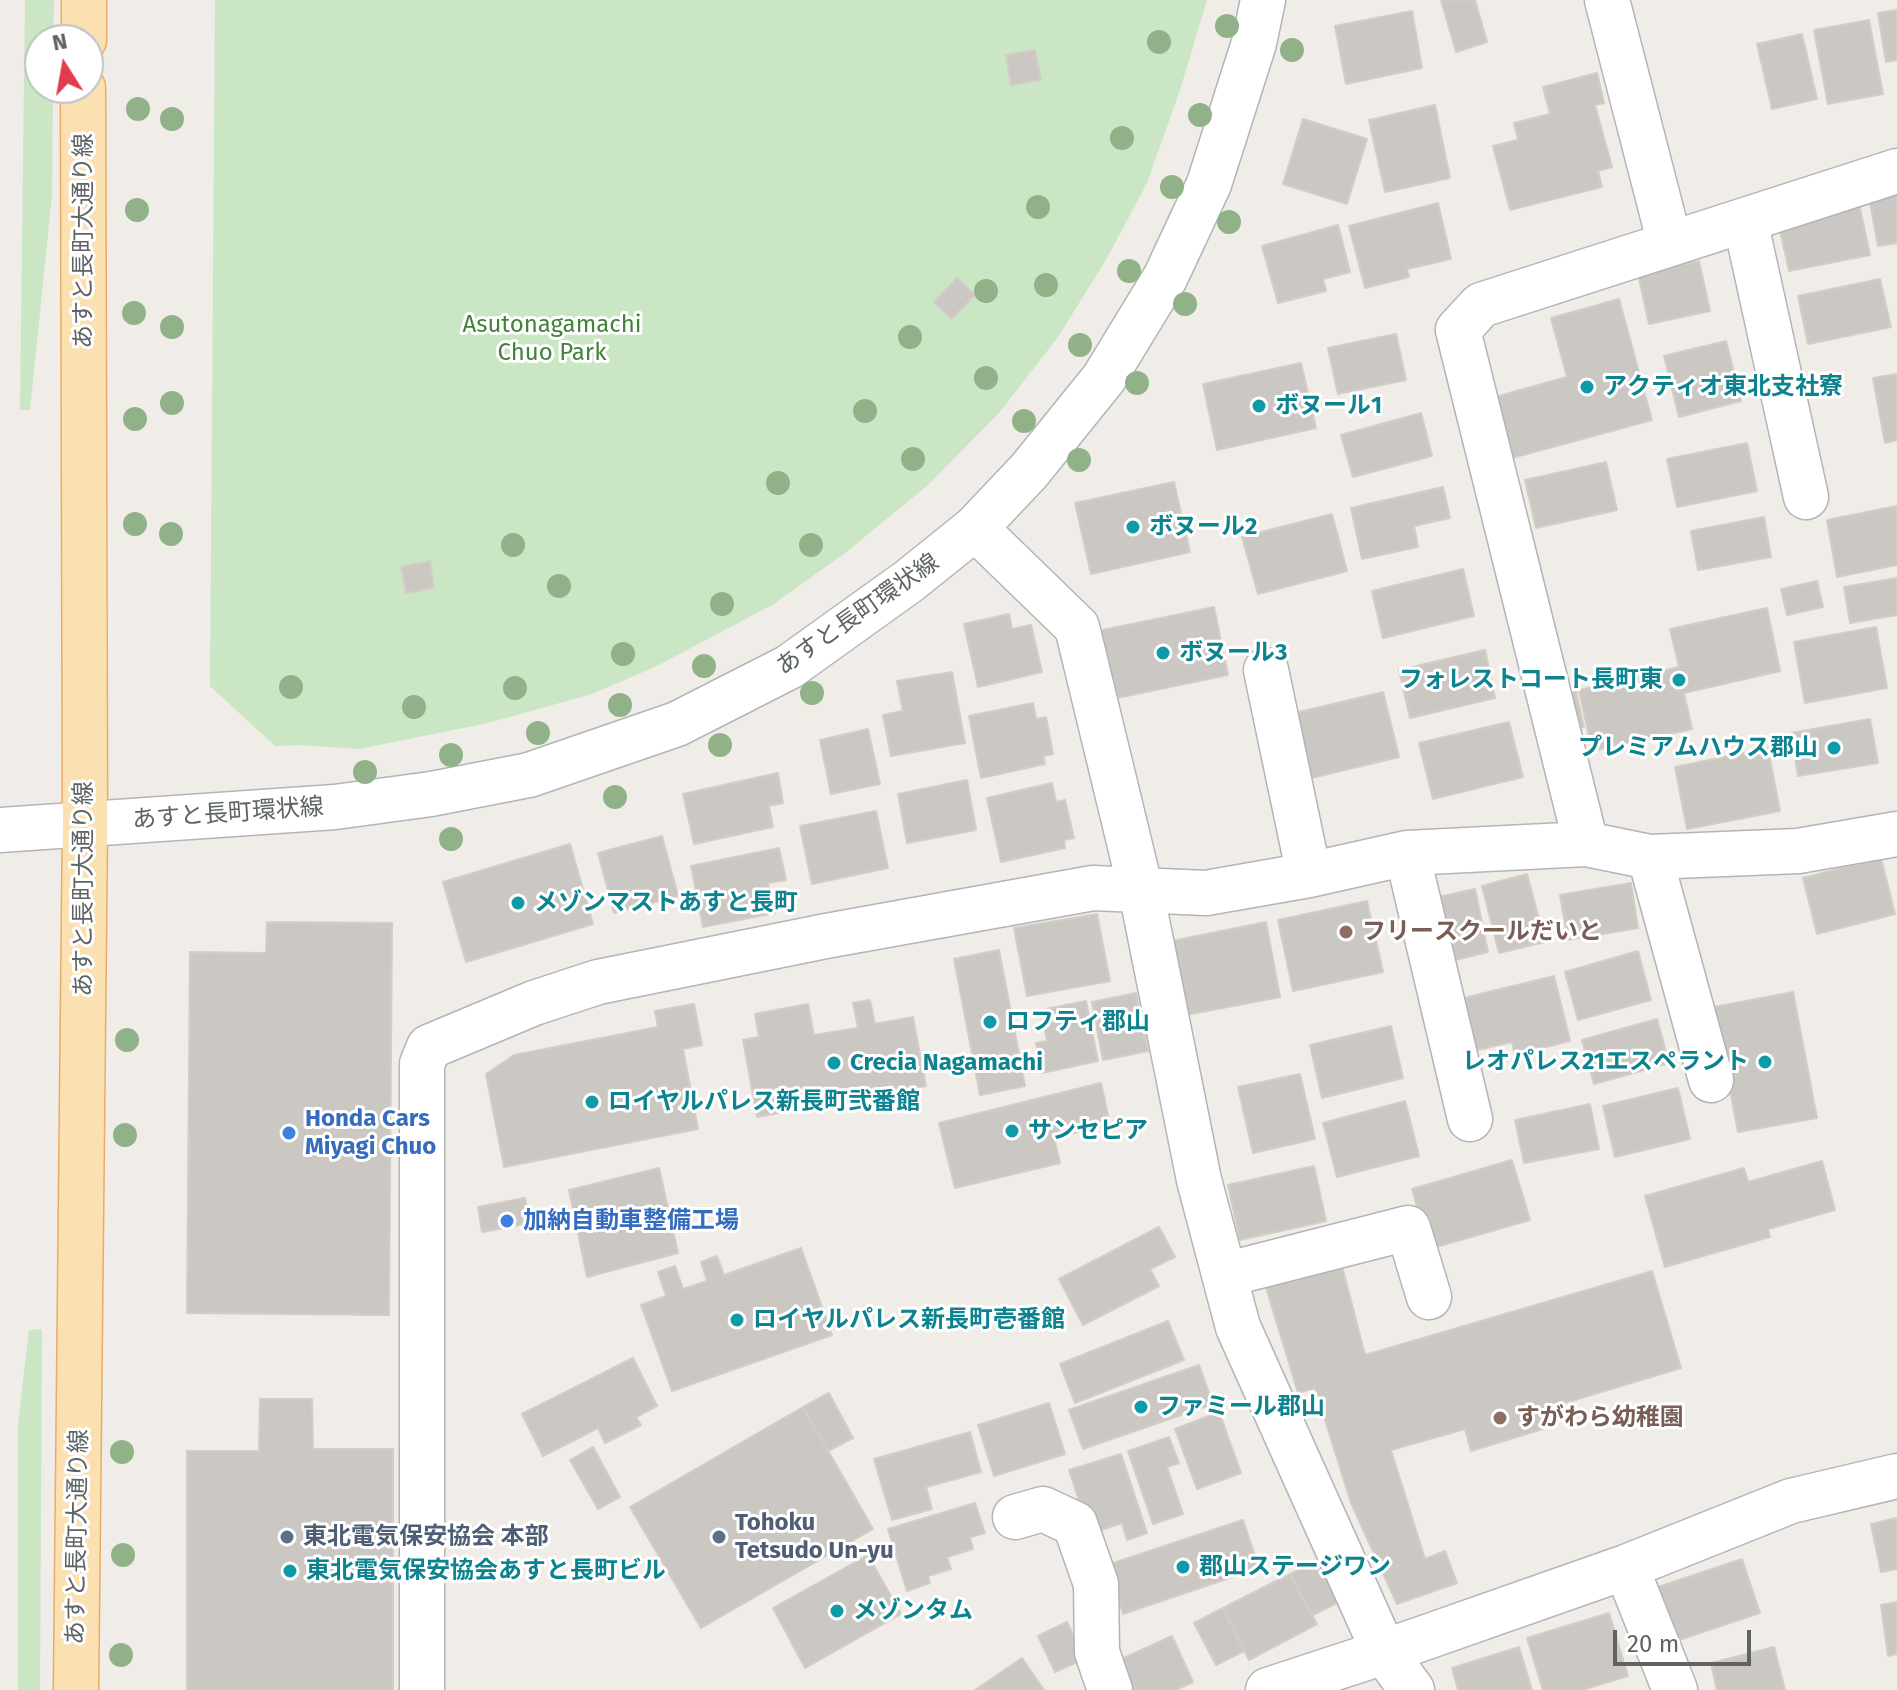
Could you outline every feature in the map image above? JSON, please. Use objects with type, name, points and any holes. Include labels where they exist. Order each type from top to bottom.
[{"type":"main road","points":[[84,0],[84,24]]},
{"type":"main road","name":"あすと長町大通り線","points":[[76,1690],[85,824],[83,104]]},
{"type":"street","name":"あすと長町環状線","points":[[0,830],[335,807],[431,794],[529,775],[677,724],[789,667],[909,581],[975,528],[1029,471],[1104,378],[1165,278],[1209,184],[1254,43],[1263,0]]},
{"type":"street","points":[[1607,0],[1670,244]]},
{"type":"street","points":[[1586,844],[1458,330],[1481,305],[1897,171]]},
{"type":"street","points":[[1745,220],[1806,497]]},
{"type":"street","points":[[975,528],[1077,627],[1141,891],[1199,1180],[1238,1327],[1384,1652],[1412,1690]]},
{"type":"street","points":[[1266,670],[1309,875]]},
{"type":"street","points":[[422,1690],[422,1064],[429,1047],[534,1003],[598,982],[826,936],[1093,888],[1206,893],[1309,875],[1407,853],[1586,844],[1650,857],[1798,851],[1897,834]]},
{"type":"street","points":[[1407,853],[1470,1119]]},
{"type":"street","points":[[1650,857],[1711,1080]]},
{"type":"street","points":[[1224,1275],[1408,1228],[1429,1297]]},
{"type":"street","points":[[1268,1690],[1626,1567],[1791,1501],[1897,1476]]},
{"type":"street","points":[[1015,1517],[1043,1509],[1075,1524],[1096,1584],[1097,1652],[1110,1690]]},
{"type":"street","points":[[1626,1567],[1675,1690]]},
{"type":"green space","points":[[25,0],[54,0],[53,24],[25,24]]},
{"type":"green space","name":"Asutonagamachi Chuo Park","points":[[215,0],[1207,0],[1147,183],[1107,258],[1058,337],[999,413],[928,485],[844,554],[772,605],[655,667],[592,694],[488,723],[359,749],[275,746],[210,686]]},
{"type":"green space","points":[[24,82],[24,104],[53,104],[52,195],[30,410],[20,410]]},
{"type":"green space","points":[[42,1329],[40,1690],[18,1690],[18,1424],[29,1330]]},
{"type":"building","points":[[1441,0],[1475,0],[1487,42],[1456,52]]},
{"type":"building","points":[[1897,10],[1897,60],[1886,62],[1878,13]]},
{"type":"building","points":[[1412,11],[1422,68],[1346,84],[1335,26]]},
{"type":"building","points":[[1869,20],[1883,94],[1828,104],[1814,30]]},
{"type":"building","points":[[1802,34],[1817,99],[1772,109],[1757,44]]},
{"type":"building","points":[[1035,50],[1041,80],[1011,85],[1006,55]]},
{"type":"building","points":[[1597,73],[1604,103],[1595,105],[1612,167],[1598,171],[1602,187],[1510,210],[1493,146],[1518,140],[1514,123],[1550,114],[1543,87]]},
{"type":"building","points":[[1435,105],[1450,178],[1385,192],[1369,120]]},
{"type":"building","points":[[1303,119],[1367,139],[1347,204],[1283,184]]},
{"type":"building","points":[[1897,191],[1897,243],[1878,246],[1869,197]]},
{"type":"building","points":[[1438,203],[1451,259],[1407,269],[1409,277],[1365,288],[1349,226]]},
{"type":"building","points":[[1859,204],[1870,255],[1789,271],[1778,221]]},
{"type":"building","points":[[1338,225],[1350,272],[1323,279],[1326,291],[1278,303],[1262,246]]},
{"type":"building","points":[[1699,261],[1710,311],[1649,324],[1638,274]]},
{"type":"building","points":[[957,278],[975,295],[951,319],[934,302]]},
{"type":"building","points":[[1880,279],[1891,327],[1808,344],[1798,296]]},
{"type":"building","name":"アクティオ東北支社寮","points":[[1619,299],[1652,420],[1512,458],[1495,397],[1567,377],[1551,318]]},
{"type":"building","points":[[1396,334],[1406,380],[1338,394],[1328,348]]},
{"type":"building","points":[[1726,341],[1741,401],[1679,417],[1664,356]]},
{"type":"building","name":"ボヌール1","points":[[1301,363],[1316,428],[1217,450],[1203,384]]},
{"type":"building","points":[[1897,374],[1897,440],[1885,443],[1873,378]]},
{"type":"building","points":[[1421,413],[1432,456],[1353,477],[1341,435]]},
{"type":"building","points":[[1747,443],[1757,491],[1677,507],[1667,459]]},
{"type":"building","points":[[1606,462],[1617,510],[1536,528],[1525,480]]},
{"type":"building","name":"ボヌール2","points":[[1174,482],[1190,552],[1091,574],[1075,503]]},
{"type":"building","points":[[1443,487],[1450,518],[1414,526],[1418,547],[1362,559],[1351,508]]},
{"type":"building","points":[[1897,506],[1897,565],[1837,577],[1827,520]]},
{"type":"building","points":[[1332,514],[1347,571],[1258,594],[1242,537]]},
{"type":"building","points":[[1764,517],[1771,557],[1698,570],[1691,531]]},
{"type":"building","points":[[430,561],[434,588],[406,593],[401,567]]},
{"type":"building","points":[[1463,569],[1474,616],[1383,638],[1372,591]]},
{"type":"building","points":[[1897,578],[1897,615],[1850,623],[1844,587]]},
{"type":"building","points":[[1817,581],[1823,607],[1787,615],[1781,589]]},
{"type":"building","name":"ボヌール3","points":[[1214,607],[1228,675],[1112,699],[1098,631]]},
{"type":"building","name":"フォレストコート長町東","points":[[1767,608],[1780,671],[1684,693],[1692,729],[1592,751],[1579,690],[1679,667],[1670,629]]},
{"type":"building","points":[[1009,614],[1012,629],[1031,625],[1042,672],[978,687],[964,624]]},
{"type":"building","points":[[1876,627],[1887,688],[1805,703],[1794,642]]},
{"type":"building","points":[[1485,650],[1495,698],[1410,718],[1399,670]]},
{"type":"building","points":[[952,672],[965,743],[891,756],[883,715],[903,711],[897,681]]},
{"type":"building","points":[[1383,692],[1399,757],[1307,779],[1291,714]]},
{"type":"building","points":[[1576,692],[1584,727],[1574,729],[1567,694]]},
{"type":"building","points":[[1033,703],[1036,719],[1046,717],[1053,754],[1043,756],[1045,764],[981,778],[969,716]]},
{"type":"building","name":"プレミアムハウス郡山","points":[[1870,719],[1878,763],[1798,776],[1791,733]]},
{"type":"building","points":[[1509,722],[1523,777],[1433,799],[1419,743]]},
{"type":"building","points":[[868,729],[880,784],[831,794],[820,740]]},
{"type":"building","points":[[1768,748],[1780,811],[1687,829],[1675,767]]},
{"type":"building","points":[[778,773],[783,803],[769,806],[773,827],[694,844],[683,794]]},
{"type":"building","points":[[967,780],[976,830],[907,843],[898,794]]},
{"type":"building","points":[[1052,783],[1056,802],[1065,800],[1074,838],[1064,840],[1065,848],[1001,862],[987,798]]},
{"type":"building","points":[[876,811],[888,868],[812,884],[800,826]]},
{"type":"building","points":[[662,836],[678,896],[614,913],[598,853]]},
{"type":"building","name":"メゾンマストあすと長町","points":[[570,844],[593,924],[466,962],[443,882]]},
{"type":"building","points":[[779,848],[786,880],[768,883],[775,913],[703,927],[691,866]]},
{"type":"building","points":[[1881,858],[1895,914],[1817,934],[1803,878]]},
{"type":"building","points":[[1527,874],[1545,942],[1499,953],[1482,886]]},
{"type":"building","points":[[1631,883],[1638,928],[1568,940],[1560,895]]},
{"type":"building","points":[[1475,889],[1488,952],[1447,962],[1434,898]]},
{"type":"building","points":[[1367,901],[1383,972],[1293,991],[1278,920]]},
{"type":"building","points":[[1097,914],[1110,981],[1027,996],[1014,928]]},
{"type":"building","name":"Honda Cars Miyagi Chuo","points":[[267,922],[392,923],[389,1315],[187,1313],[190,952],[266,953]]},
{"type":"building","points":[[1266,922],[1280,997],[1186,1015],[1172,941]]},
{"type":"building","name":"ロフティ郡山","points":[[999,950],[1025,1086],[980,1095],[954,959]]},
{"type":"building","points":[[1638,951],[1651,1000],[1578,1020],[1565,972]]},
{"type":"building","points":[[1554,976],[1570,1041],[1515,1055],[1512,1042],[1469,1052],[1456,1000]]},
{"type":"building","name":"レオパレス21エスペラント","points":[[1793,992],[1817,1118],[1738,1132],[1714,1007]]},
{"type":"building","points":[[1136,993],[1148,1051],[1103,1060],[1092,1002]]},
{"type":"building","name":"Crecia Nagamachi","points":[[870,1000],[875,1024],[913,1017],[926,1086],[757,1117],[743,1040],[759,1037],[755,1014],[808,1004],[814,1035],[858,1028],[853,1003]]},
{"type":"building","points":[[1086,1001],[1098,1061],[1042,1073],[1036,1043],[1047,1041],[1041,1010]]},
{"type":"building","name":"ロイヤルパレス新長町弐番館","points":[[694,1004],[702,1045],[683,1049],[698,1129],[504,1167],[486,1074],[514,1055],[658,1027],[655,1011]]},
{"type":"building","points":[[1657,1019],[1669,1063],[1594,1084],[1582,1040]]},
{"type":"building","points":[[1391,1026],[1403,1078],[1322,1098],[1310,1045]]},
{"type":"building","points":[[1300,1074],[1315,1139],[1253,1153],[1238,1087]]},
{"type":"building","name":"サンセピア","points":[[1101,1083],[1110,1124],[1054,1138],[1060,1163],[955,1188],[939,1123]]},
{"type":"building","points":[[1678,1088],[1690,1139],[1615,1157],[1603,1106]]},
{"type":"building","points":[[1405,1101],[1419,1156],[1337,1177],[1323,1123]]},
{"type":"building","points":[[1590,1104],[1599,1149],[1524,1163],[1515,1120]]},
{"type":"building","points":[[1512,1160],[1530,1220],[1429,1249],[1412,1189]]},
{"type":"building","points":[[1822,1161],[1835,1210],[1768,1229],[1770,1237],[1665,1267],[1645,1196],[1744,1168],[1748,1182]]},
{"type":"building","points":[[1314,1166],[1326,1221],[1240,1240],[1228,1185]]},
{"type":"building","points":[[659,1168],[678,1253],[587,1277],[569,1190]]},
{"type":"building","points":[[525,1198],[530,1223],[482,1232],[478,1207]]},
{"type":"building","points":[[1159,1227],[1175,1257],[1150,1269],[1159,1286],[1083,1325],[1059,1279]]},
{"type":"building","name":"ロイヤルパレス新長町壱番館","points":[[801,1248],[832,1335],[672,1391],[641,1305],[666,1296],[658,1272],[675,1266],[683,1289],[707,1281],[701,1262],[717,1256],[724,1275]]},
{"type":"building","points":[[1341,1262],[1365,1355],[1652,1271],[1681,1368],[1538,1411],[1543,1429],[1471,1451],[1465,1429],[1391,1450],[1425,1559],[1445,1551],[1457,1583],[1397,1604],[1351,1503],[1315,1388],[1298,1393],[1265,1284]]},
{"type":"building","points":[[1168,1321],[1184,1360],[1075,1403],[1060,1364]]},
{"type":"building","points":[[633,1358],[657,1406],[636,1417],[641,1425],[605,1443],[598,1428],[543,1456],[522,1414]]},
{"type":"building","name":"ファミール郡山","points":[[1199,1365],[1213,1404],[1083,1449],[1069,1410]]},
{"type":"building","points":[[829,1393],[853,1438],[828,1451],[803,1407]]},
{"type":"building","name":"東北電気保安協会あすと長町ビル","points":[[260,1399],[312,1399],[313,1449],[393,1449],[393,1690],[187,1690],[187,1451],[259,1451]]},
{"type":"building","points":[[1049,1403],[1065,1454],[994,1476],[978,1425]]},
{"type":"building","points":[[803,1407],[873,1529],[701,1628],[630,1507]]},
{"type":"building","points":[[1219,1412],[1241,1473],[1197,1489],[1175,1429]]},
{"type":"building","points":[[970,1432],[981,1472],[926,1487],[932,1509],[892,1520],[874,1459]]},
{"type":"building","points":[[1169,1437],[1179,1463],[1167,1467],[1183,1514],[1153,1524],[1128,1451]]},
{"type":"building","points":[[593,1447],[620,1497],[598,1509],[570,1460]]},
{"type":"building","points":[[1121,1454],[1147,1533],[1127,1540],[1122,1523],[1090,1534],[1069,1470]]},
{"type":"building","points":[[975,1503],[985,1533],[970,1537],[973,1549],[947,1557],[951,1569],[928,1576],[930,1583],[907,1591],[888,1529]]},
{"type":"building","points":[[1897,1518],[1897,1569],[1881,1572],[1871,1524]]},
{"type":"building","name":"郡山ステージワン","points":[[1243,1520],[1259,1568],[1123,1614],[1107,1565]]},
{"type":"building","name":"メゾンタム","points":[[868,1555],[901,1614],[805,1668],[773,1608]]},
{"type":"building","points":[[1321,1559],[1341,1601],[1311,1616],[1290,1574]]},
{"type":"building","points":[[1742,1559],[1760,1613],[1676,1641],[1658,1587]]},
{"type":"building","points":[[1290,1574],[1317,1624],[1249,1660],[1223,1608]]},
{"type":"building","points":[[1897,1602],[1897,1654],[1888,1656],[1881,1605]]},
{"type":"building","points":[[1223,1608],[1244,1651],[1216,1665],[1194,1623]]},
{"type":"building","points":[[1609,1613],[1628,1676],[1582,1690],[1543,1690],[1527,1638]]},
{"type":"building","points":[[1067,1622],[1084,1659],[1055,1672],[1038,1636]]},
{"type":"building","points":[[1172,1636],[1193,1682],[1176,1690],[1128,1690],[1115,1662]]},
{"type":"building","points":[[1519,1647],[1532,1690],[1458,1690],[1452,1668]]},
{"type":"building","points":[[1774,1647],[1785,1690],[1717,1690],[1711,1663]]},
{"type":"building","points":[[1022,1658],[1044,1690],[975,1690]]},
{"type":"place","name":"アクティオ東北支社寮","points":[[1587,387]]},
{"type":"place","name":"ボヌール1","points":[[1259,406]]},
{"type":"place","name":"ボヌール2","points":[[1133,527]]},
{"type":"place","name":"ボヌール3","points":[[1163,653]]},
{"type":"place","name":"フォレストコート長町東","points":[[1679,680]]},
{"type":"place","name":"プレミアムハウス郡山","points":[[1834,748]]},
{"type":"place","name":"メゾンマストあすと長町","points":[[518,903]]},
{"type":"place","name":"フリースクールだいと","points":[[1346,932]]},
{"type":"place","name":"ロフティ郡山","points":[[990,1022]]},
{"type":"place","name":"レオパレス21エスペラント","points":[[1765,1062]]},
{"type":"place","name":"Crecia Nagamachi","points":[[834,1063]]},
{"type":"place","name":"ロイヤルパレス新長町弐番館","points":[[592,1102]]},
{"type":"place","name":"サンセピア","points":[[1012,1131]]},
{"type":"place","name":"Honda Cars Miyagi Chuo","points":[[289,1133]]},
{"type":"place","name":"加納自動車整備工場","points":[[507,1221]]},
{"type":"place","name":"ロイヤルパレス新長町壱番館","points":[[737,1320]]},
{"type":"place","name":"ファミール郡山","points":[[1141,1407]]},
{"type":"place","name":"すがわら幼稚園","points":[[1500,1418]]},
{"type":"place","name":"東北電気保安協会 本部","points":[[287,1537]]},
{"type":"place","name":"Tohoku Tetsudo Un-yu","points":[[719,1537]]},
{"type":"place","name":"郡山ステージワン","points":[[1183,1567]]},
{"type":"place","name":"東北電気保安協会あすと長町ビル","points":[[290,1571]]},
{"type":"place","name":"メゾンタム","points":[[837,1611]]}]
